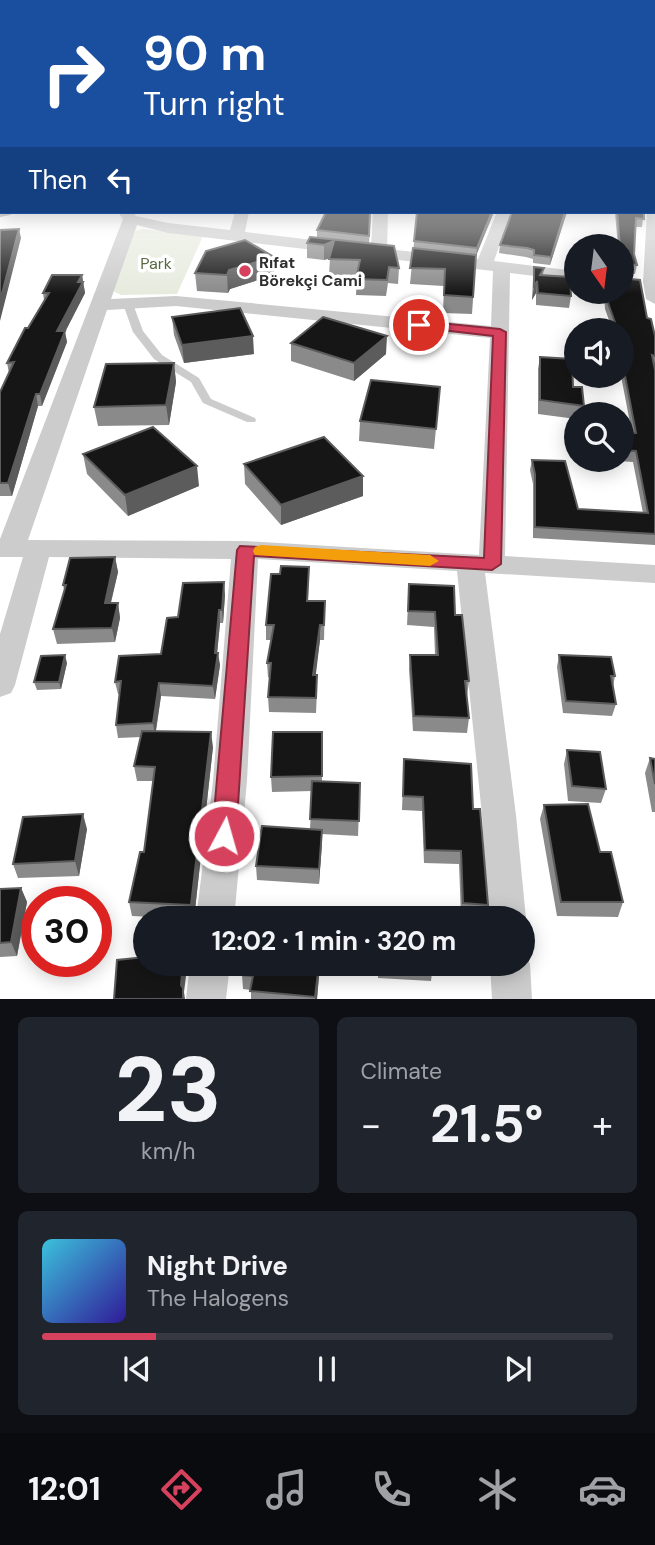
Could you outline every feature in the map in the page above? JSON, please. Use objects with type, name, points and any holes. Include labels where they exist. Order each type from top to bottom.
[{"type":"street","points":[[236,236],[242,214]]},
{"type":"street","points":[[379,254],[381,214]]},
{"type":"street","points":[[504,214],[493,267],[500,332],[481,564],[505,906]]},
{"type":"street","points":[[634,282],[654,288],[655,214]]},
{"type":"street","points":[[0,685],[17,548],[129,216],[168,228],[564,275]]},
{"type":"street","points":[[98,305],[176,301],[500,332]]},
{"type":"street","points":[[17,548],[246,550],[655,574]]},
{"type":"street","points":[[216,906],[230,782],[246,550]]},
{"type":"street","points":[[206,999],[209,976]]},
{"type":"street","points":[[511,976],[512,999]]},
{"type":"lane","points":[[128,304],[138,332],[158,357],[195,380],[207,401],[251,420]]},
{"type":"green space","name":"Park","points":[[143,229],[203,236],[177,294],[121,295],[111,290],[131,232]]},
{"type":"building","points":[[325,214],[370,214],[369,236],[317,230]]},
{"type":"building","points":[[417,214],[491,214],[477,248],[414,241]]},
{"type":"building","points":[[511,214],[564,214],[551,257],[534,255],[534,250],[527,248],[500,245]]},
{"type":"building","points":[[617,214],[644,214],[644,219],[636,218],[634,254],[634,234],[619,234]]},
{"type":"building","points":[[19,229],[0,301],[0,230]]},
{"type":"building","points":[[310,237],[394,246],[399,268],[389,267],[387,280],[356,279],[360,260],[329,259],[334,241],[324,245],[307,243]]},
{"type":"building","points":[[245,240],[274,257],[229,270],[227,275],[195,273],[206,251]]},
{"type":"building","points":[[413,248],[476,255],[473,297],[444,295],[445,269],[410,268]]},
{"type":"building","points":[[534,267],[544,268],[540,275],[564,277],[564,295],[538,293],[537,281],[534,288]]},
{"type":"building","points":[[52,275],[82,275],[78,282],[83,282],[57,331],[65,331],[40,394],[36,394],[8,483],[0,483],[0,392],[14,362],[7,363],[25,328],[28,328],[49,293],[43,293]]},
{"type":"building","points":[[634,279],[640,280],[647,318],[651,319],[655,336],[655,356],[652,355],[655,370],[655,534],[535,527],[535,474],[532,460],[564,461],[564,472],[568,472],[578,509],[648,513],[634,451],[634,402],[630,402],[627,388],[634,388],[634,318],[613,318],[608,304],[634,304]]},
{"type":"building","points":[[240,308],[253,336],[182,345],[172,317]]},
{"type":"building","points":[[323,317],[387,336],[354,363],[291,343]]},
{"type":"building","points":[[540,357],[564,358],[564,388],[582,388],[584,402],[564,403],[540,400]]},
{"type":"building","points":[[174,363],[166,405],[94,407],[106,364]]},
{"type":"building","points":[[371,380],[440,387],[436,429],[360,421]]},
{"type":"building","points":[[153,427],[197,466],[125,495],[83,454]]},
{"type":"building","points":[[324,437],[363,476],[281,505],[244,464]]},
{"type":"building","points":[[115,557],[105,603],[118,603],[112,628],[53,629],[66,585],[63,585],[70,558]]},
{"type":"building","points":[[281,566],[309,567],[307,601],[325,601],[324,625],[320,625],[313,675],[317,675],[316,698],[268,697],[271,663],[267,663],[274,625],[266,625],[271,574],[280,574]]},
{"type":"building","points":[[224,582],[213,686],[159,683],[153,723],[116,725],[121,681],[115,682],[119,656],[161,654],[167,618],[178,617],[183,583]]},
{"type":"building","points":[[409,584],[454,586],[455,615],[462,615],[469,681],[465,681],[469,718],[414,716],[410,655],[438,655],[435,612],[408,611]]},
{"type":"building","points":[[65,655],[59,682],[34,682],[41,656]]},
{"type":"building","points":[[559,655],[611,657],[616,704],[566,701]]},
{"type":"building","points":[[142,731],[211,732],[191,905],[129,902],[140,852],[144,852],[155,767],[134,766]]},
{"type":"building","points":[[273,732],[322,732],[322,776],[271,777]]},
{"type":"building","points":[[567,750],[600,752],[606,789],[572,786]]},
{"type":"building","points":[[650,758],[655,759],[655,784]]},
{"type":"building","points":[[404,759],[471,764],[473,809],[480,809],[488,905],[463,903],[461,851],[425,850],[423,797],[403,796]]},
{"type":"building","points":[[312,781],[360,783],[359,821],[310,819]]},
{"type":"building","points":[[588,804],[600,852],[611,852],[623,902],[561,902],[544,805]]},
{"type":"building","points":[[83,814],[75,861],[13,864],[23,817]]},
{"type":"building","points":[[262,826],[322,830],[319,869],[256,866]]},
{"type":"building","points":[[21,888],[11,942],[0,943],[0,889]]},
{"type":"building","points":[[133,958],[133,976],[182,976],[183,999],[114,999],[117,960]]},
{"type":"building","points":[[253,976],[318,976],[315,997],[250,991]]},
{"type":"slow traffic","points":[[261,551],[430,561]]},
{"type":"place","name":"Rıfat Börekçi Cami","points":[[245,271]]},
{"type":"route","points":[[224,836],[246,550],[492,564],[500,332],[419,325]]}]
